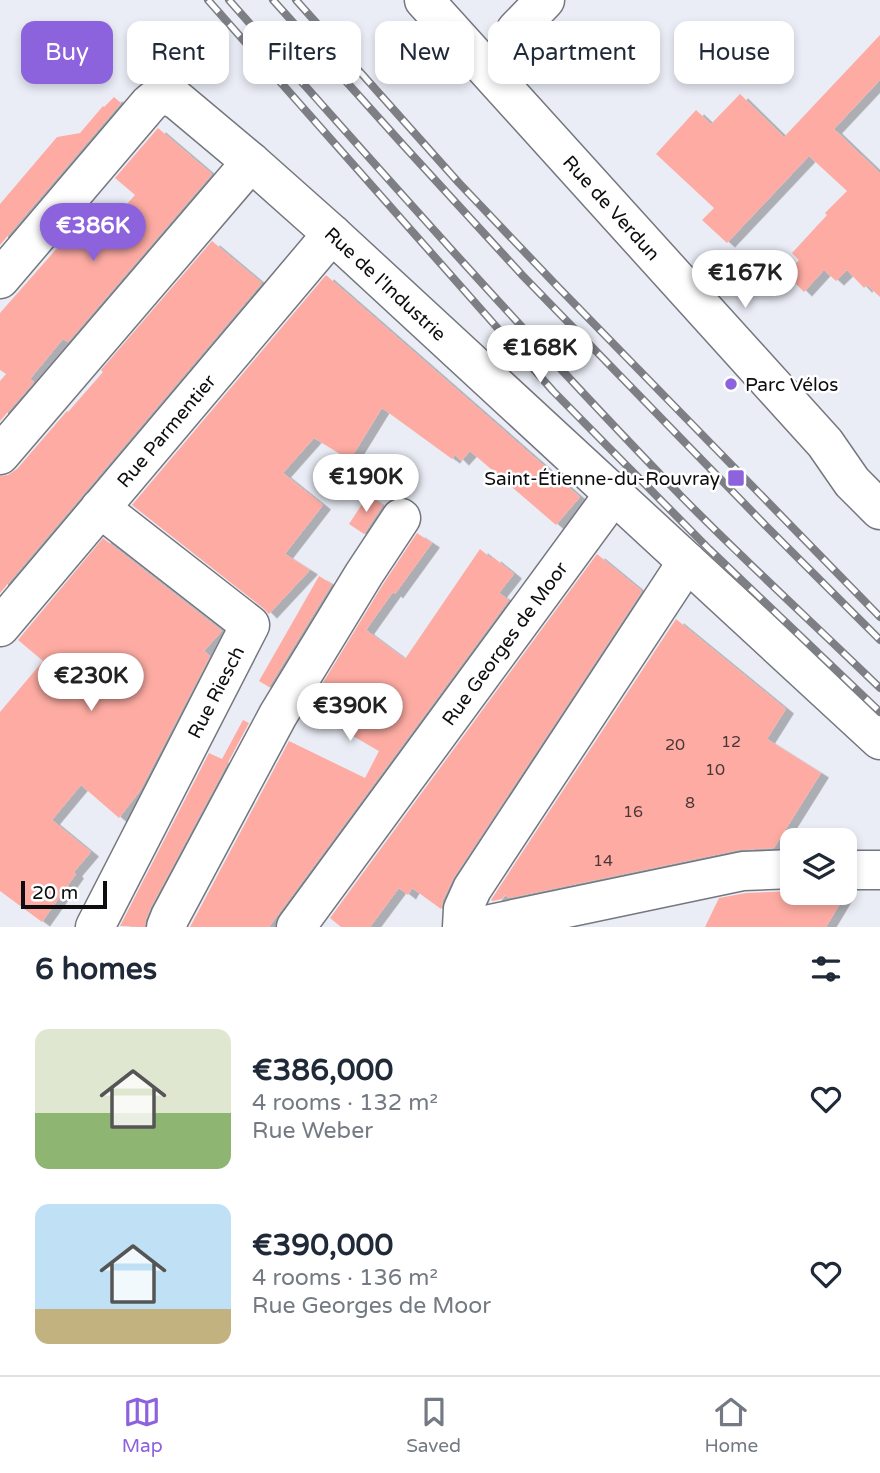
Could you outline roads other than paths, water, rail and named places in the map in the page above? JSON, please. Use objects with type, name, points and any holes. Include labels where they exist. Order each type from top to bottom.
[{"type":"street","name":"Rue de Verdun","points":[[424,0],[825,443],[852,482],[880,510]]},
{"type":"street","points":[[524,21],[544,0]]},
{"type":"street","name":"Rue de l'Industrie","points":[[0,279],[149,103],[162,95],[177,100],[332,234],[880,740]]},
{"type":"street","points":[[0,455],[251,162]]},
{"type":"street","name":"Rue Parmentier","points":[[0,627],[332,234]]},
{"type":"street","name":"Rue Georges de Moor","points":[[296,927],[614,494]]},
{"type":"street","name":"Rue Riesch","points":[[95,927],[250,625],[100,508]]},
{"type":"street","points":[[166,927],[278,715],[401,518]]},
{"type":"street","points":[[462,927],[463,909],[472,889],[687,562]]},
{"type":"street","points":[[476,927],[743,871],[780,870]]},
{"type":"street","points":[[857,870],[880,870]]},
{"type":"railway","points":[[208,0],[553,391],[709,549],[880,712]]},
{"type":"railway","points":[[229,0],[566,375],[706,521],[880,688]]},
{"type":"railway","points":[[273,0],[523,276],[880,640]]},
{"type":"railway","points":[[296,0],[459,183],[880,617]]},
{"type":"place","name":"Parc Vélos","points":[[731,384]]},
{"type":"place","name":"Saint-Étienne-du-Rouvray","points":[[736,478]]}]
